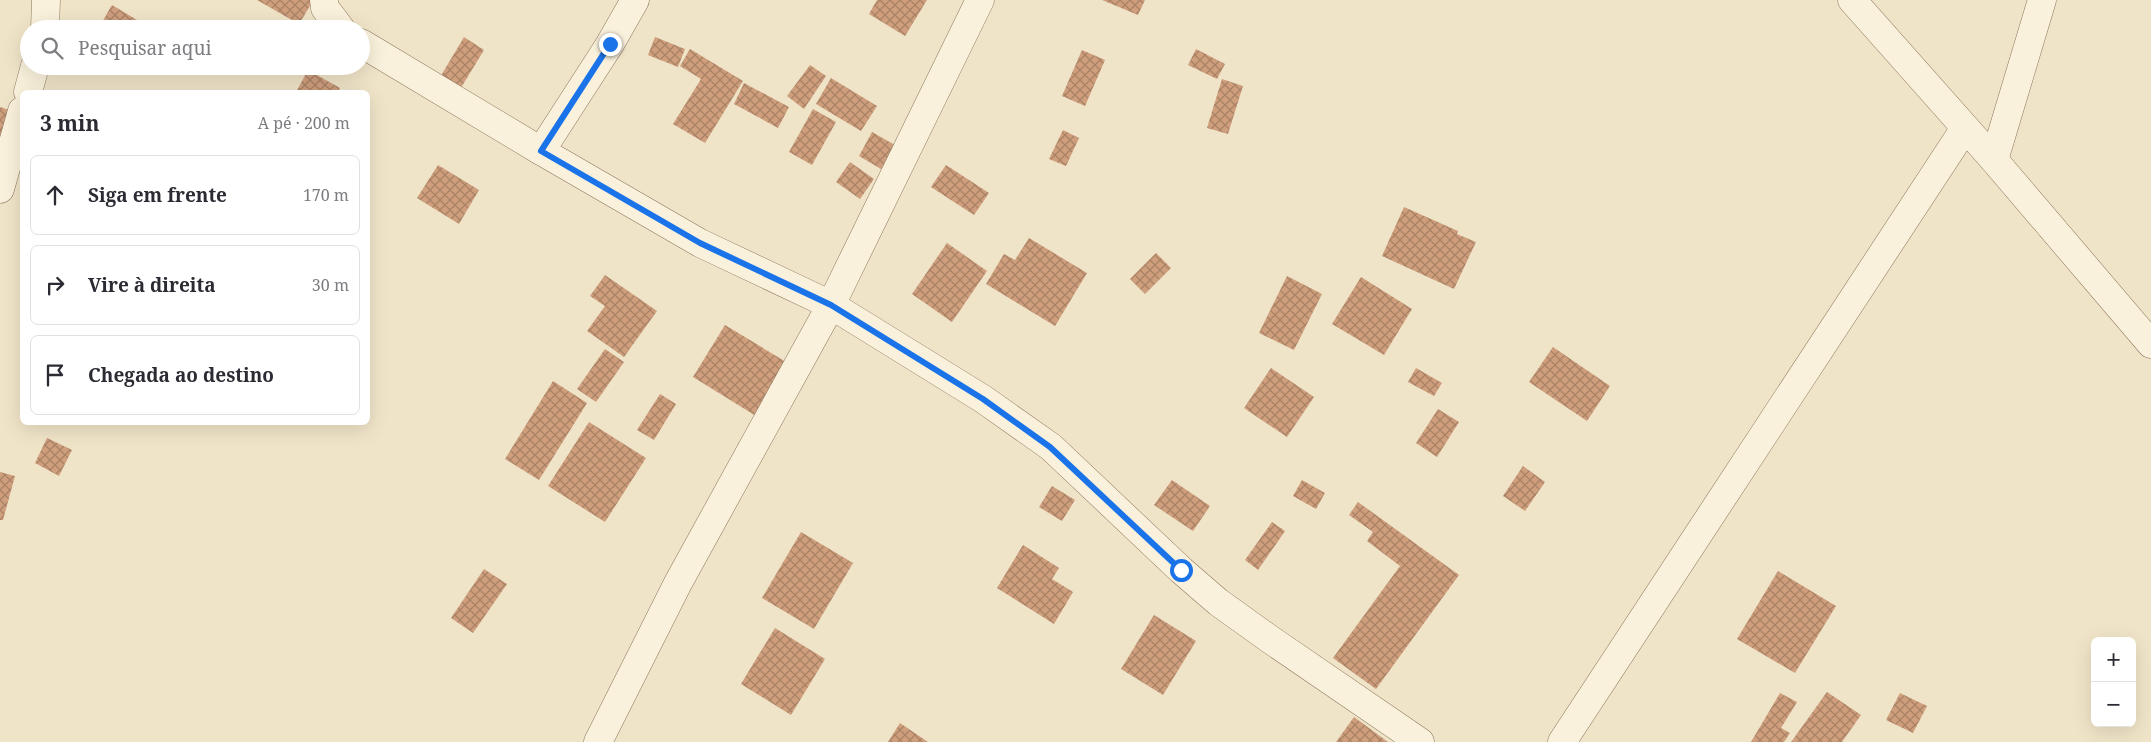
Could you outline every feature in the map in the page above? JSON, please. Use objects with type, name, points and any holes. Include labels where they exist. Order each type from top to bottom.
[{"type":"street","points":[[45,20],[46,0]]},
{"type":"street","points":[[324,0],[325,8],[334,20]]},
{"type":"street","points":[[541,151],[610,44],[635,0]]},
{"type":"street","points":[[598,742],[678,583],[831,305],[980,0]]},
{"type":"street","points":[[1852,0],[1994,160],[2151,344]]},
{"type":"street","points":[[1994,160],[2042,0]]},
{"type":"street","points":[[370,49],[700,243],[831,305],[983,399],[1050,447],[1181,570],[1218,602],[1420,742]]},
{"type":"street","points":[[29,90],[33,75]]},
{"type":"street","points":[[0,189],[20,117]]},
{"type":"street","points":[[1562,742],[1965,128]]},
{"type":"building","points":[[257,0],[313,1],[301,20],[292,20]]},
{"type":"building","points":[[877,0],[927,0],[905,36],[869,14]]},
{"type":"building","points":[[1102,0],[1145,0],[1138,15]]},
{"type":"building","points":[[112,5],[137,20],[103,20]]},
{"type":"building","points":[[464,37],[484,50],[456,96],[436,84]]},
{"type":"building","points":[[655,37],[685,49],[678,67],[648,55]]},
{"type":"building","points":[[690,49],[743,81],[705,143],[673,124],[701,79],[680,66]]},
{"type":"building","points":[[1196,49],[1225,64],[1217,79],[1188,65]]},
{"type":"building","points":[[1082,50],[1105,60],[1085,106],[1062,96]]},
{"type":"building","points":[[810,65],[826,76],[804,109],[787,96]]},
{"type":"building","points":[[305,75],[317,75],[340,88],[339,90],[297,90]]},
{"type":"building","points":[[831,78],[877,106],[861,131],[816,104]]},
{"type":"building","points":[[1222,79],[1243,86],[1228,134],[1207,128]]},
{"type":"building","points":[[744,83],[789,107],[778,128],[734,104]]},
{"type":"building","points":[[0,107],[20,113],[20,118],[0,163]]},
{"type":"building","points":[[813,109],[836,122],[812,165],[789,152]]},
{"type":"building","points":[[1063,130],[1079,138],[1066,166],[1049,159]]},
{"type":"building","points":[[872,132],[895,145],[881,169],[859,156]]},
{"type":"building","points":[[850,162],[874,179],[860,199],[836,182]]},
{"type":"building","points":[[438,165],[479,190],[459,224],[417,198]]},
{"type":"building","points":[[946,165],[989,193],[974,215],[931,187]]},
{"type":"building","points":[[1404,207],[1458,231],[1457,234],[1476,242],[1454,289],[1382,256]]},
{"type":"building","points":[[1029,238],[1087,273],[1055,326],[986,284],[1004,254],[1015,260]]},
{"type":"building","points":[[947,243],[987,271],[952,322],[912,294]]},
{"type":"building","points":[[1156,253],[1171,268],[1145,294],[1130,279]]},
{"type":"building","points":[[605,275],[657,311],[624,357],[587,331],[605,306],[590,296]]},
{"type":"building","points":[[1287,276],[1322,294],[1294,350],[1259,333]]},
{"type":"building","points":[[1361,277],[1412,309],[1384,355],[1332,324]]},
{"type":"building","points":[[725,325],[796,368],[764,421],[693,377]]},
{"type":"building","points":[[1553,347],[1610,386],[1587,421],[1529,382]]},
{"type":"building","points":[[605,349],[624,362],[596,402],[577,389]]},
{"type":"building","points":[[1271,368],[1314,397],[1287,437],[1244,408]]},
{"type":"building","points":[[1416,368],[1442,383],[1434,396],[1408,382]]},
{"type":"building","points":[[553,381],[587,403],[539,480],[505,459]]},
{"type":"building","points":[[660,394],[676,404],[654,440],[637,430]]},
{"type":"building","points":[[1438,409],[1459,422],[1437,457],[1416,443]]},
{"type":"building","points":[[589,422],[646,458],[605,522],[548,486]]},
{"type":"building","points":[[47,438],[72,450],[59,476],[35,463]]},
{"type":"building","points":[[1523,466],[1545,482],[1525,511],[1503,496]]},
{"type":"building","points":[[0,472],[15,476],[3,520],[0,520]]},
{"type":"building","points":[[1172,480],[1210,506],[1193,531],[1154,505]]},
{"type":"building","points":[[1302,480],[1325,493],[1316,509],[1293,496]]},
{"type":"building","points":[[1052,486],[1075,500],[1062,521],[1039,507]]},
{"type":"building","points":[[1358,502],[1459,575],[1376,689],[1333,658],[1400,566],[1367,541],[1373,532],[1349,515]]},
{"type":"building","points":[[1272,522],[1285,531],[1258,570],[1245,560]]},
{"type":"building","points":[[801,532],[853,563],[814,629],[762,598]]},
{"type":"building","points":[[1023,545],[1059,568],[1052,579],[1073,592],[1054,624],[997,588]]},
{"type":"building","points":[[484,569],[507,584],[473,633],[451,618]]},
{"type":"building","points":[[1778,571],[1836,606],[1795,673],[1737,639]]},
{"type":"building","points":[[1154,615],[1196,641],[1163,695],[1121,669]]},
{"type":"building","points":[[775,628],[825,659],[791,715],[741,684]]},
{"type":"building","points":[[1827,692],[1861,715],[1842,742],[1791,742]]},
{"type":"building","points":[[1780,693],[1797,702],[1781,728],[1790,733],[1784,742],[1751,742]]},
{"type":"building","points":[[1900,693],[1927,706],[1913,733],[1886,720]]},
{"type":"building","points":[[1354,717],[1388,742],[1336,742]]},
{"type":"building","points":[[900,723],[928,742],[888,742]]},
{"type":"route","points":[[610,44],[541,151],[700,243],[831,305],[983,399],[1050,447],[1181,570]]}]
